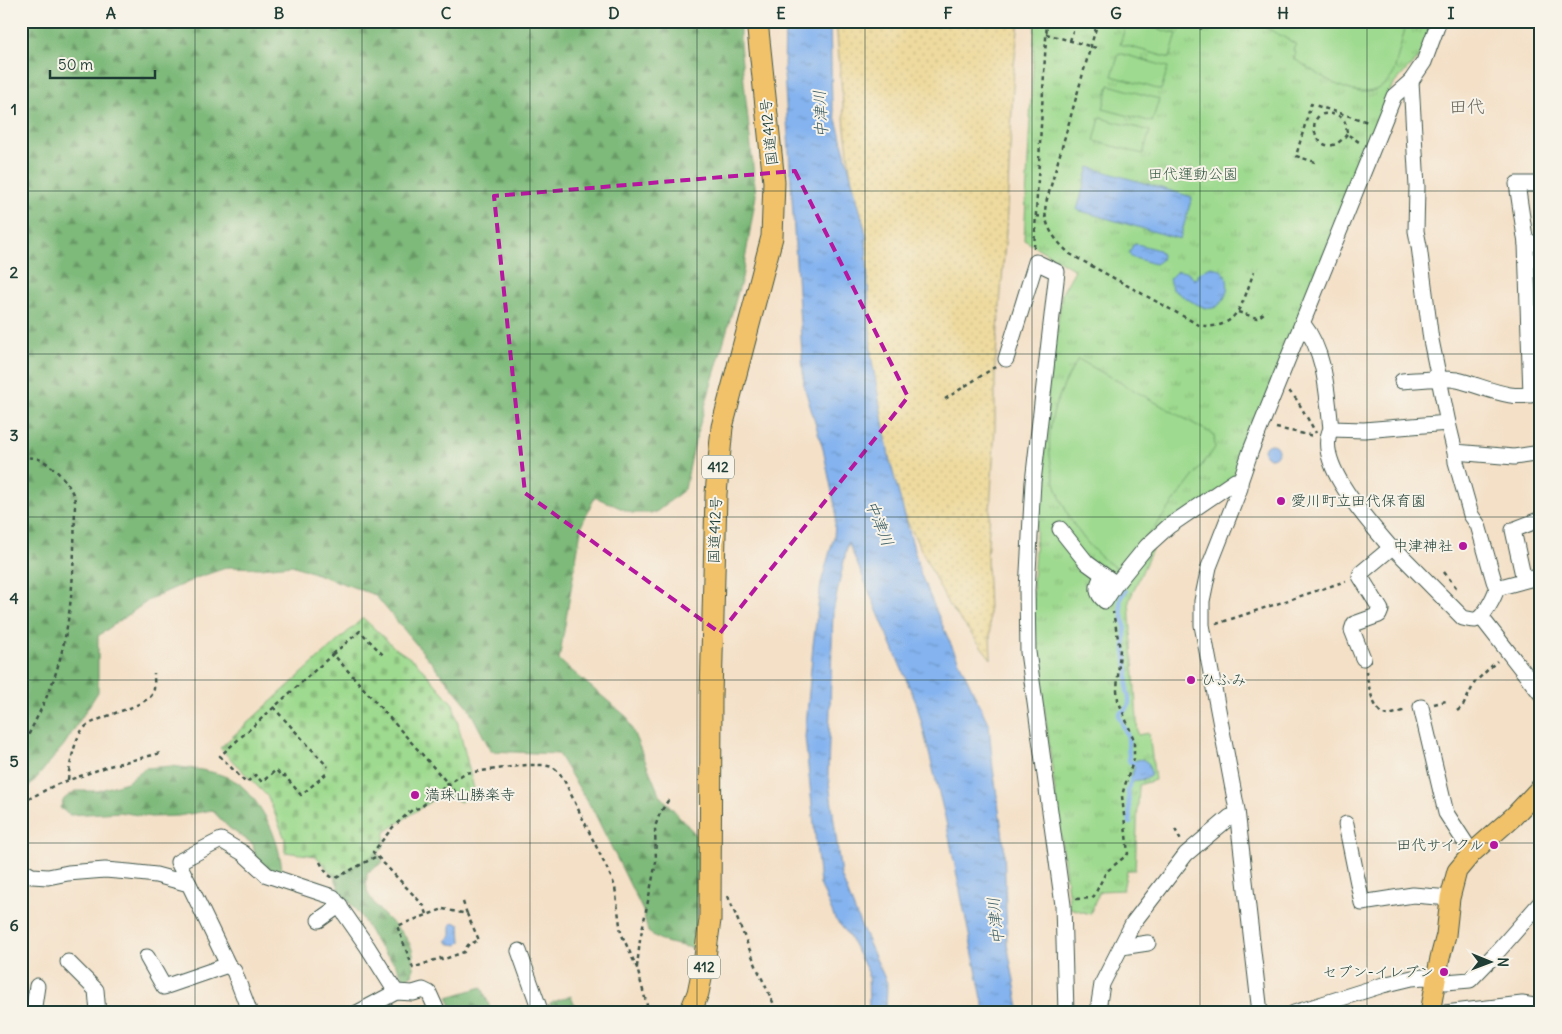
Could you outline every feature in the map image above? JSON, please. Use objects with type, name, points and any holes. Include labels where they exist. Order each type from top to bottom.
[{"type":"highway","name":"国道412号","points":[[690,1013],[698,993],[710,920],[711,697],[716,494],[722,427],[772,237],[774,182],[757,21]]},
{"type":"main road","points":[[1430,1013],[1445,940],[1450,898],[1457,871],[1472,853],[1514,816],[1541,787]]},
{"type":"street","points":[[1260,1013],[1236,810],[1203,628],[1202,601],[1209,567],[1240,488],[1240,482],[1262,424],[1394,96],[1412,81],[1424,62],[1439,21]]},
{"type":"street","points":[[1303,324],[1312,335],[1326,385],[1325,433],[1330,463],[1339,479],[1365,518],[1391,548],[1394,548],[1463,618],[1476,620],[1481,617],[1495,597],[1498,588],[1478,525],[1471,515],[1456,462],[1440,378],[1430,340],[1416,231],[1417,187],[1412,81]]},
{"type":"street","points":[[1402,381],[1440,378],[1456,380],[1512,396],[1536,393],[1533,244],[1517,184],[1541,184]]},
{"type":"street","points":[[1006,359],[1036,262],[1057,272],[1033,482],[1026,590],[1028,652],[1062,899],[1066,1013]]},
{"type":"street","points":[[1325,433],[1448,422]]},
{"type":"street","points":[[1455,452],[1514,457],[1541,453]]},
{"type":"street","points":[[1103,575],[1098,587],[1101,598],[1105,601],[1116,584],[1147,546],[1169,526],[1235,481],[1240,482]]},
{"type":"street","points":[[1524,580],[1513,530],[1541,519]]},
{"type":"street","points":[[1060,529],[1087,562],[1116,584]]},
{"type":"street","points":[[1363,658],[1352,630],[1354,624],[1379,615],[1381,610],[1360,576],[1391,548]]},
{"type":"street","points":[[1498,588],[1541,576]]},
{"type":"street","points":[[1481,617],[1541,694]]},
{"type":"street","points":[[1421,707],[1446,813],[1472,853]]},
{"type":"street","points":[[1100,1013],[1098,1003],[1102,984],[1133,923],[1186,854],[1230,817],[1236,815]]},
{"type":"street","points":[[1351,832],[1362,903],[1413,895],[1450,898]]},
{"type":"street","points":[[250,1013],[234,971],[228,965],[178,862],[221,840],[243,852],[267,874],[333,897],[396,992]]},
{"type":"street","points":[[21,870],[32,876],[48,877],[68,873],[105,870],[129,872],[189,884]]},
{"type":"street","points":[[1294,1013],[1398,981],[1424,978],[1456,982],[1470,980],[1541,902]]},
{"type":"street","points":[[319,920],[340,905]]},
{"type":"street","points":[[1121,947],[1148,943]]},
{"type":"street","points":[[519,951],[541,1013]]},
{"type":"street","points":[[147,957],[167,992],[228,965]]},
{"type":"street","points":[[68,962],[96,990],[98,1013]]},
{"type":"street","points":[[361,1012],[396,992],[413,993],[423,990],[429,993],[438,1013]]},
{"type":"street","points":[[1445,1013],[1522,1004],[1541,1007]]},
{"type":"path","points":[[1036,262],[1034,250],[1046,21]]},
{"type":"path","points":[[1098,21],[1046,203],[1045,217],[1050,232],[1070,254],[1199,326],[1206,327],[1224,323],[1238,312],[1254,271]]},
{"type":"path","points":[[1193,21],[1202,29]]},
{"type":"path","points":[[1070,41],[1073,31]]},
{"type":"path","points":[[1046,34],[1100,49]]},
{"type":"path","points":[[1315,162],[1296,156],[1311,104],[1372,123]]},
{"type":"path","points":[[1347,134],[1336,145],[1327,145],[1318,141],[1314,126],[1320,115],[1326,113],[1341,116],[1344,119],[1347,134],[1359,142],[1365,141]]},
{"type":"path","points":[[1344,119],[1347,115]]},
{"type":"path","points":[[1305,123],[1314,126]]},
{"type":"path","points":[[1036,216],[1045,217]]},
{"type":"path","points":[[1238,312],[1257,318],[1266,311]]},
{"type":"path","points":[[945,399],[1006,359]]},
{"type":"path","points":[[1262,424],[1315,436],[1325,433],[1289,392],[1278,386]]},
{"type":"path","points":[[21,458],[39,459],[51,467],[66,482],[74,494],[75,501],[74,573],[67,632],[57,671],[26,740]]},
{"type":"path","points":[[1203,628],[1360,576]]},
{"type":"path","points":[[1062,899],[1091,898],[1094,896],[1106,872],[1128,854],[1122,796],[1134,759],[1134,740],[1118,700],[1120,649],[1114,613],[1104,604],[1105,601]]},
{"type":"path","points":[[326,774],[301,795],[276,770],[262,782],[255,775],[246,783],[220,756],[360,631],[385,657]]},
{"type":"path","points":[[1456,711],[1463,706],[1475,682],[1507,652]]},
{"type":"path","points":[[333,654],[459,796]]},
{"type":"path","points":[[1363,658],[1376,708],[1382,713],[1387,715],[1446,701]]},
{"type":"path","points":[[68,780],[70,760],[84,728],[96,720],[148,700],[153,692],[154,673]]},
{"type":"path","points":[[273,708],[328,767]]},
{"type":"path","points":[[21,803],[68,780],[109,766],[161,754]]},
{"type":"path","points":[[427,914],[424,906],[373,852],[392,827],[412,809],[420,808],[464,773],[527,765],[553,767],[565,782],[615,886],[621,933],[637,968],[649,1013]]},
{"type":"path","points":[[637,968],[640,940],[656,862],[655,828],[660,813],[669,799]]},
{"type":"path","points":[[320,862],[332,878],[336,878],[377,856]]},
{"type":"path","points":[[710,888],[723,890],[728,895],[756,968],[778,1013]]},
{"type":"path","points":[[463,902],[479,940],[468,945],[464,952],[413,968],[397,926],[442,909],[468,914]]},
{"type":"highlighted area","points":[[795,171],[908,397],[720,633],[525,493],[494,196]]},
{"type":"green space","points":[[21,21],[740,21],[740,44],[756,195],[742,278],[695,441],[685,489],[655,513],[632,513],[595,497],[582,524],[559,660],[627,717],[659,794],[698,837],[697,949],[664,942],[648,932],[643,911],[594,812],[558,754],[491,751],[467,705],[375,595],[292,565],[260,568],[229,567],[199,577],[152,598],[98,636],[98,692],[64,745],[30,786],[21,786]]},
{"type":"green space","name":"田代運動公園","points":[[1035,21],[1433,21],[1421,55],[1392,86],[1235,476],[1154,545],[1129,601],[1138,735],[1149,733],[1155,780],[1139,785],[1135,870],[1127,870],[1123,890],[1100,891],[1090,914],[1070,908],[1034,628],[1033,579],[1040,479],[1043,479],[1048,390],[1062,293],[1075,270],[1024,240]]},
{"type":"green space","points":[[1127,21],[1177,34],[1170,58],[1120,44]]},
{"type":"green space","points":[[1254,21],[1407,21],[1393,75],[1382,86],[1370,91],[1358,92],[1331,82],[1294,59],[1296,52],[1293,50],[1296,44]]},
{"type":"green space","points":[[1119,53],[1168,67],[1161,90],[1112,76]]},
{"type":"green space","points":[[1109,85],[1159,99],[1152,122],[1103,109]]},
{"type":"green space","points":[[1100,118],[1150,131],[1143,154],[1094,141]]},
{"type":"green space","points":[[1078,359],[1214,435],[1215,448],[1122,570],[1116,568],[1100,556],[1082,536],[1064,507],[1053,475],[1050,458],[1051,424],[1060,394]]},
{"type":"green space","points":[[363,618],[395,648],[416,662],[453,704],[474,789],[461,802],[443,793],[385,832],[383,849],[335,878],[316,856],[285,852],[285,839],[268,797],[220,748]]},
{"type":"green space","points":[[172,766],[212,772],[240,784],[254,800],[271,828],[282,870],[270,874],[257,865],[253,844],[229,828],[212,810],[178,816],[151,817],[119,812],[70,815],[60,808],[64,799],[75,791],[97,791],[127,782],[145,768]]},
{"type":"green space","points":[[377,852],[383,862],[367,873],[367,890],[379,910],[402,933],[412,950],[414,961],[412,975],[404,979],[396,965],[377,944],[361,916],[340,891],[335,878]]},
{"type":"green space","points":[[482,987],[492,1013],[453,1013],[448,997]]},
{"type":"green space","points":[[571,996],[577,1013],[553,1013],[550,1003]]},
{"type":"sand","points":[[836,21],[1019,21],[1014,66],[1006,231],[995,366],[995,428],[987,560],[991,659],[948,604],[907,521],[865,415],[858,234],[845,128]]},
{"type":"water","name":"中津川","points":[[785,21],[830,21],[832,104],[866,233],[871,355],[890,461],[921,575],[989,725],[1004,844],[1007,943],[1020,1013],[985,1013],[945,817],[917,705],[848,542],[833,612],[828,774],[841,875],[858,919],[887,983],[886,1013],[869,1013],[868,972],[847,933],[835,919],[820,884],[805,737],[813,645],[821,583],[834,537],[836,511],[823,449],[804,386],[784,73]]},
{"type":"water","points":[[1089,167],[1192,197],[1180,239],[1077,210]]},
{"type":"water","points":[[1137,244],[1159,250],[1162,255],[1161,260],[1155,264],[1131,257],[1129,253],[1133,245]]},
{"type":"water","points":[[1211,267],[1220,270],[1225,275],[1227,283],[1227,291],[1224,298],[1214,308],[1199,305],[1172,289],[1169,279],[1177,271],[1188,272],[1195,280],[1200,272]]},
{"type":"water","points":[[1268,444],[1274,444],[1278,451],[1274,458],[1268,458],[1264,454],[1264,448]]},
{"type":"water","points":[[1143,759],[1149,764],[1150,775],[1147,778],[1134,781],[1132,784],[1130,783],[1136,760]]},
{"type":"water","points":[[454,922],[460,925],[461,942],[458,945],[450,944],[446,941],[451,936],[451,924]]},
{"type":"waterway","points":[[1126,591],[1122,595],[1120,602],[1125,627],[1129,705],[1119,716],[1128,737],[1130,762],[1137,764],[1138,767]]},
{"type":"waterway","points":[[1130,823],[1128,791],[1132,778]]},
{"type":"place","name":"愛川町立田代保育園","points":[[1281,501]]},
{"type":"place","name":"中津神社","points":[[1463,546]]},
{"type":"place","name":"ひふみ","points":[[1191,680]]},
{"type":"place","name":"満珠山勝楽寺","points":[[415,795]]},
{"type":"place","name":"田代サイクル","points":[[1494,845]]},
{"type":"place","name":"セブン-イレブン","points":[[1444,972]]},
{"type":"district","name":"田代","points":[[1467,107]]}]
